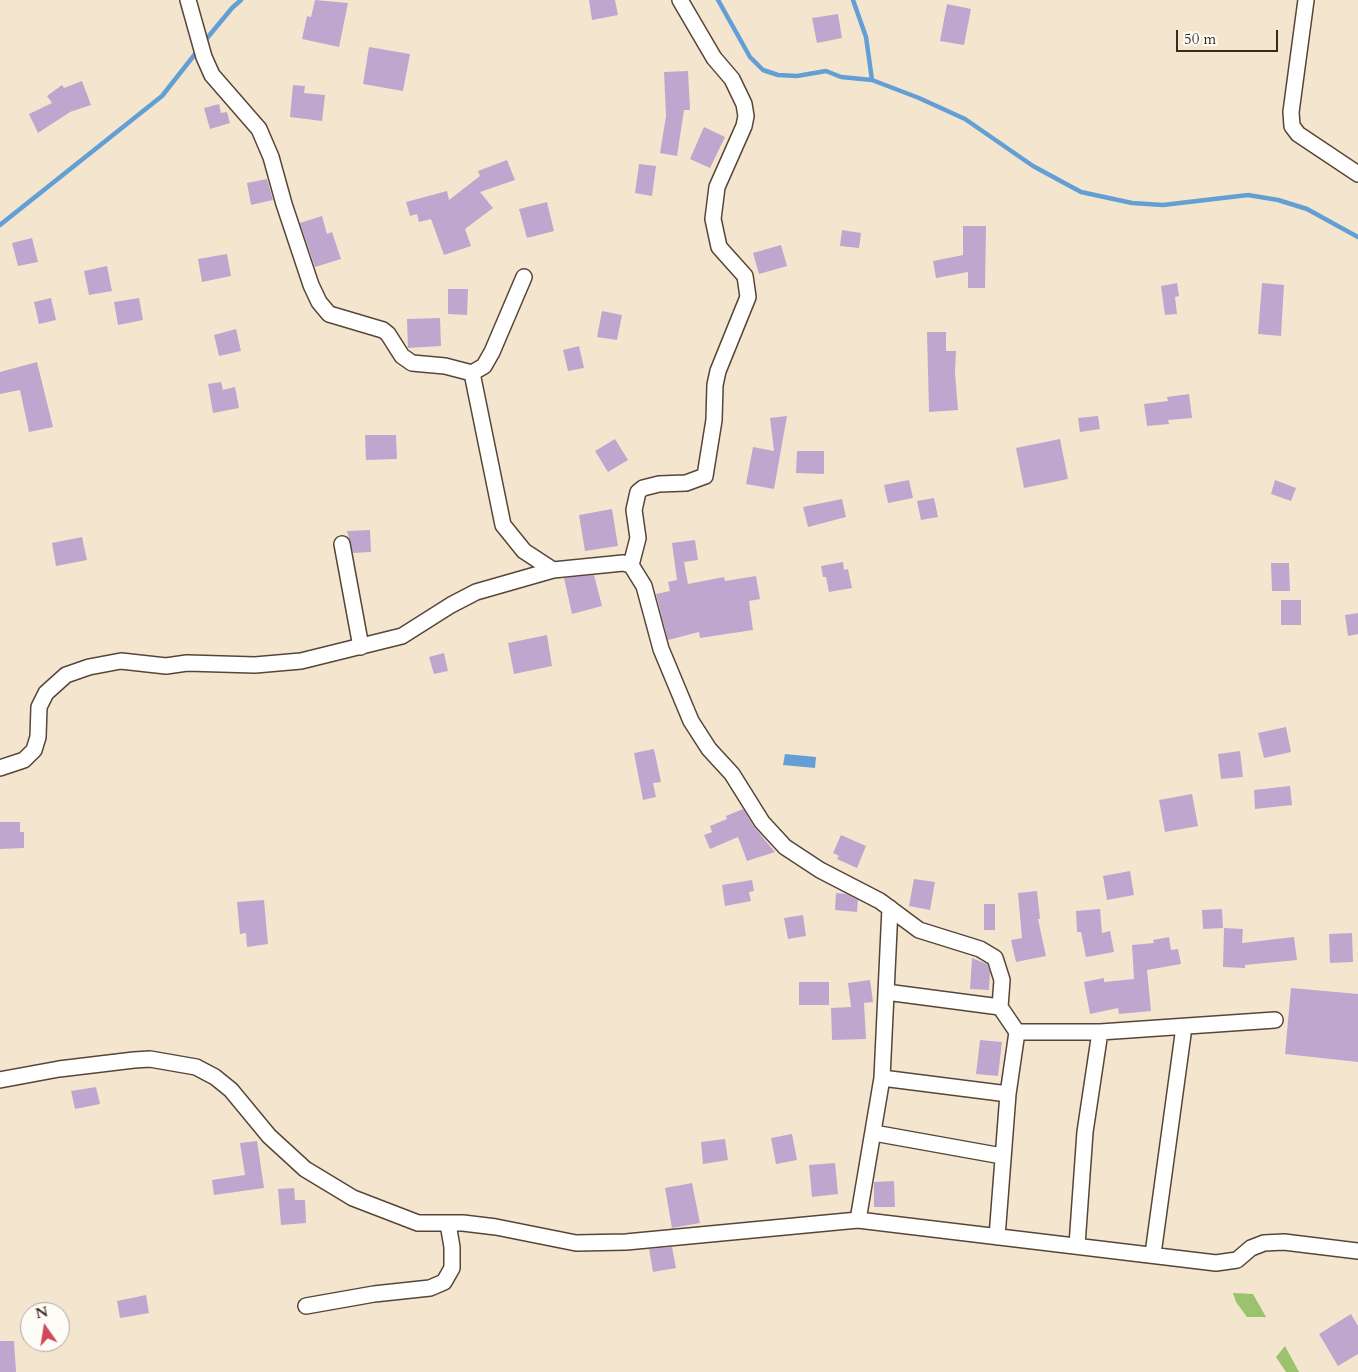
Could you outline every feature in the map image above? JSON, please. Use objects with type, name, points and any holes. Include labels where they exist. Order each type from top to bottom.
[{"type":"street","points":[[188,0],[204,57],[212,76],[259,129],[271,157],[284,204],[311,285],[329,314],[382,330],[388,334],[402,356],[412,363],[445,366],[472,373],[484,366],[492,352],[524,277]]},
{"type":"street","points":[[680,0],[714,58],[732,79],[744,104],[746,116],[744,126],[716,187],[712,220],[719,247],[746,276],[748,297],[718,371],[715,385],[714,420],[705,476],[686,483],[659,484],[643,488],[638,492],[634,510],[638,538],[631,565],[646,592],[661,649],[691,721],[709,748],[732,774],[762,822],[785,847],[890,908],[920,930],[980,949],[995,958],[1002,980],[1000,1007],[1017,1032],[1008,1094],[997,1237]]},
{"type":"street","points":[[1306,0],[1291,112],[1292,126],[1298,134],[1358,174]]},
{"type":"street","points":[[472,373],[503,525],[524,552],[553,570]]},
{"type":"street","points":[[342,544],[361,647]]},
{"type":"street","points":[[0,768],[24,760],[34,750],[38,736],[39,707],[46,693],[66,676],[89,666],[121,661],[166,666],[187,663],[255,665],[301,661],[402,636],[451,605],[476,592],[553,570],[612,562],[631,565]]},
{"type":"street","points":[[858,1220],[882,1078],[890,908]]},
{"type":"street","points":[[886,992],[1000,1007]]},
{"type":"street","points":[[1017,1032],[1100,1032],[1276,1020]]},
{"type":"street","points":[[1153,1254],[1184,1027]]},
{"type":"street","points":[[1077,1245],[1085,1132],[1100,1032]]},
{"type":"street","points":[[0,1080],[59,1069],[134,1060],[150,1059],[196,1067],[215,1077],[231,1090],[283,1150],[305,1169],[353,1198],[418,1223],[496,1227],[546,1238],[595,1244],[858,1220],[1224,1263],[1237,1260],[1252,1248],[1264,1243],[1284,1242],[1358,1251]]},
{"type":"street","points":[[882,1078],[1008,1094]]},
{"type":"street","points":[[874,1134],[1002,1156]]},
{"type":"street","points":[[306,1306],[374,1294],[430,1288],[444,1282],[452,1268],[452,1247],[448,1224]]},
{"type":"green space","points":[[1233,1293],[1253,1294],[1266,1317],[1247,1317],[1236,1302]]},
{"type":"green space","points":[[1285,1346],[1299,1372],[1286,1372],[1276,1357]]},
{"type":"water","points":[[785,754],[816,757],[815,768],[783,765]]},
{"type":"building","points":[[315,0],[348,3],[339,47],[302,39],[307,16],[311,17]]},
{"type":"building","points":[[589,0],[615,0],[618,15],[592,20]]},
{"type":"building","points":[[947,4],[971,9],[964,45],[940,41]]},
{"type":"building","points":[[838,14],[842,38],[817,43],[812,18]]},
{"type":"building","points":[[369,47],[410,54],[403,91],[363,84]]},
{"type":"building","points":[[688,71],[690,110],[684,110],[677,156],[660,153],[666,116],[664,72]]},
{"type":"building","points":[[82,81],[91,105],[70,112],[38,133],[29,114],[52,103],[47,96],[62,85],[64,88]]},
{"type":"building","points":[[293,85],[305,86],[304,93],[325,95],[322,121],[290,117]]},
{"type":"building","points":[[219,104],[221,113],[227,112],[230,123],[210,129],[204,108]]},
{"type":"building","points":[[704,127],[725,137],[710,168],[690,159]]},
{"type":"building","points":[[507,160],[515,180],[480,192],[493,208],[465,229],[471,246],[444,255],[431,219],[419,222],[417,214],[410,216],[406,202],[447,191],[449,200],[480,176],[478,171]]},
{"type":"building","points":[[639,164],[656,166],[652,196],[635,193]]},
{"type":"building","points":[[267,179],[273,200],[251,205],[247,183]]},
{"type":"building","points":[[547,202],[554,231],[527,238],[519,209]]},
{"type":"building","points":[[322,216],[327,234],[332,232],[341,259],[315,267],[300,223]]},
{"type":"building","points":[[963,226],[986,226],[985,288],[968,288],[968,272],[936,278],[933,261],[963,255]]},
{"type":"building","points":[[842,230],[861,233],[859,248],[840,246]]},
{"type":"building","points":[[32,238],[38,262],[18,266],[12,243]]},
{"type":"building","points":[[781,245],[787,266],[759,274],[753,253]]},
{"type":"building","points":[[227,254],[231,276],[202,282],[198,259]]},
{"type":"building","points":[[107,266],[112,291],[89,295],[84,271]]},
{"type":"building","points":[[1177,283],[1179,296],[1175,297],[1177,314],[1165,315],[1161,286]]},
{"type":"building","points":[[1262,283],[1284,285],[1281,336],[1258,334]]},
{"type":"building","points":[[448,289],[468,289],[467,315],[448,314]]},
{"type":"building","points":[[51,298],[56,320],[39,324],[34,302]]},
{"type":"building","points":[[139,298],[143,320],[118,325],[114,302]]},
{"type":"building","points":[[602,311],[622,315],[617,340],[597,337]]},
{"type":"building","points":[[440,318],[441,346],[408,348],[407,319]]},
{"type":"building","points":[[236,329],[241,351],[219,356],[214,335]]},
{"type":"building","points":[[927,332],[946,332],[946,351],[956,351],[955,373],[958,410],[929,412]]},
{"type":"building","points":[[579,346],[584,368],[568,371],[563,350]]},
{"type":"building","points":[[37,362],[53,427],[29,432],[20,390],[0,394],[0,372]]},
{"type":"building","points":[[221,382],[223,390],[235,387],[239,408],[213,413],[208,384]]},
{"type":"building","points":[[1189,394],[1192,418],[1168,420],[1169,424],[1147,426],[1144,404],[1168,401],[1167,397]]},
{"type":"building","points":[[787,416],[774,489],[746,484],[753,447],[774,451],[770,418]]},
{"type":"building","points":[[1098,416],[1100,429],[1080,432],[1078,418]]},
{"type":"building","points":[[365,435],[396,435],[397,459],[366,460]]},
{"type":"building","points":[[615,439],[628,460],[608,472],[595,451]]},
{"type":"building","points":[[1060,439],[1068,479],[1024,488],[1016,448]]},
{"type":"building","points":[[797,451],[824,451],[824,474],[796,473]]},
{"type":"building","points":[[909,480],[913,498],[888,503],[884,485]]},
{"type":"building","points":[[1275,480],[1296,488],[1291,501],[1271,494]]},
{"type":"building","points":[[934,498],[938,517],[921,520],[917,501]]},
{"type":"building","points":[[842,499],[846,517],[808,527],[803,507]]},
{"type":"building","points":[[612,509],[618,546],[585,551],[579,515]]},
{"type":"building","points":[[370,530],[371,552],[353,553],[347,531]]},
{"type":"building","points":[[82,537],[87,560],[56,566],[52,543]]},
{"type":"building","points":[[695,540],[698,560],[684,562],[688,584],[724,577],[725,581],[756,576],[760,599],[749,601],[753,630],[700,638],[699,632],[668,640],[656,594],[670,591],[668,582],[677,580],[672,543]]},
{"type":"building","points":[[843,562],[844,570],[848,569],[852,588],[829,592],[826,577],[823,577],[821,566]]},
{"type":"building","points":[[1271,563],[1289,563],[1290,591],[1272,591]]},
{"type":"building","points":[[594,575],[602,606],[572,614],[564,578]]},
{"type":"building","points":[[1281,600],[1301,600],[1301,625],[1281,625]]},
{"type":"building","points":[[1358,613],[1358,634],[1348,636],[1345,615]]},
{"type":"building","points":[[547,635],[552,666],[514,674],[508,643]]},
{"type":"building","points":[[444,653],[448,671],[434,674],[429,657]]},
{"type":"building","points":[[1286,727],[1291,752],[1264,758],[1258,733]]},
{"type":"building","points":[[654,749],[661,782],[653,783],[656,797],[643,800],[634,753]]},
{"type":"building","points":[[1240,751],[1243,777],[1221,779],[1218,754]]},
{"type":"building","points":[[1290,786],[1292,805],[1255,809],[1254,790]]},
{"type":"building","points":[[1192,794],[1198,826],[1165,832],[1159,800]]},
{"type":"building","points":[[743,809],[754,827],[775,852],[747,861],[738,837],[710,849],[704,835],[712,832],[710,826],[727,819],[726,816]]},
{"type":"building","points":[[0,822],[20,822],[20,832],[24,832],[24,848],[0,849]]},
{"type":"building","points":[[841,835],[866,846],[857,868],[837,859],[839,856],[833,853]]},
{"type":"building","points":[[1130,871],[1134,895],[1107,900],[1103,876]]},
{"type":"building","points":[[914,879],[935,882],[930,910],[909,906]]},
{"type":"building","points":[[752,880],[754,891],[749,892],[751,901],[725,906],[722,885]]},
{"type":"building","points":[[1037,891],[1040,919],[1038,919],[1046,956],[1016,962],[1011,940],[1022,938],[1018,893]]},
{"type":"building","points":[[836,893],[847,894],[858,900],[857,912],[835,910]]},
{"type":"building","points":[[264,900],[268,944],[247,947],[246,933],[240,934],[237,902]]},
{"type":"building","points":[[984,904],[995,904],[995,930],[984,930]]},
{"type":"building","points":[[1100,909],[1102,933],[1110,931],[1114,952],[1086,957],[1081,932],[1077,932],[1076,911]]},
{"type":"building","points":[[1222,909],[1223,928],[1203,929],[1202,910]]},
{"type":"building","points":[[803,915],[806,936],[788,939],[784,918]]},
{"type":"building","points":[[1224,928],[1243,929],[1242,943],[1294,937],[1297,960],[1245,965],[1245,968],[1223,967]]},
{"type":"building","points":[[1352,933],[1353,962],[1330,963],[1329,934]]},
{"type":"building","points":[[1169,937],[1171,950],[1178,949],[1181,964],[1147,970],[1151,1011],[1119,1014],[1118,1008],[1090,1014],[1084,982],[1104,978],[1104,982],[1134,979],[1132,945],[1154,943],[1153,940]]},
{"type":"building","points":[[972,958],[987,964],[990,972],[989,990],[970,989]]},
{"type":"building","points":[[870,980],[873,1002],[864,1003],[866,1039],[832,1040],[831,1008],[851,1007],[848,983]]},
{"type":"building","points":[[799,982],[829,982],[829,1005],[799,1005]]},
{"type":"building","points":[[1291,988],[1358,994],[1358,1062],[1285,1054]]},
{"type":"building","points":[[980,1040],[1002,1042],[998,1076],[976,1074]]},
{"type":"building","points":[[96,1087],[100,1104],[75,1109],[71,1091]]},
{"type":"building","points":[[792,1134],[797,1160],[776,1164],[771,1138]]},
{"type":"building","points":[[725,1139],[728,1160],[703,1164],[701,1142]]},
{"type":"building","points":[[257,1141],[264,1188],[214,1195],[212,1180],[245,1175],[240,1143]]},
{"type":"building","points":[[835,1163],[838,1194],[812,1197],[809,1165]]},
{"type":"building","points":[[894,1181],[895,1207],[874,1207],[874,1182]]},
{"type":"building","points":[[692,1183],[700,1223],[672,1228],[665,1188]]},
{"type":"building","points":[[294,1188],[295,1200],[305,1200],[306,1223],[281,1225],[278,1189]]},
{"type":"building","points":[[672,1247],[676,1268],[653,1272],[649,1249]]},
{"type":"building","points":[[146,1295],[149,1313],[120,1318],[117,1301]]},
{"type":"building","points":[[1351,1314],[1358,1326],[1358,1354],[1338,1366],[1319,1334]]},
{"type":"building","points":[[0,1341],[14,1341],[16,1372],[0,1372]]},
{"type":"waterway","points":[[203,43],[241,0]]},
{"type":"waterway","points":[[718,0],[750,57],[763,70],[778,75],[797,76],[826,71],[841,77],[872,80],[919,98],[965,119],[1033,166],[1081,192],[1132,203],[1163,205],[1248,195],[1278,200],[1307,209],[1358,237]]},
{"type":"waterway","points":[[853,0],[866,37],[872,80]]},
{"type":"waterway","points":[[0,225],[162,96],[199,49]]}]
